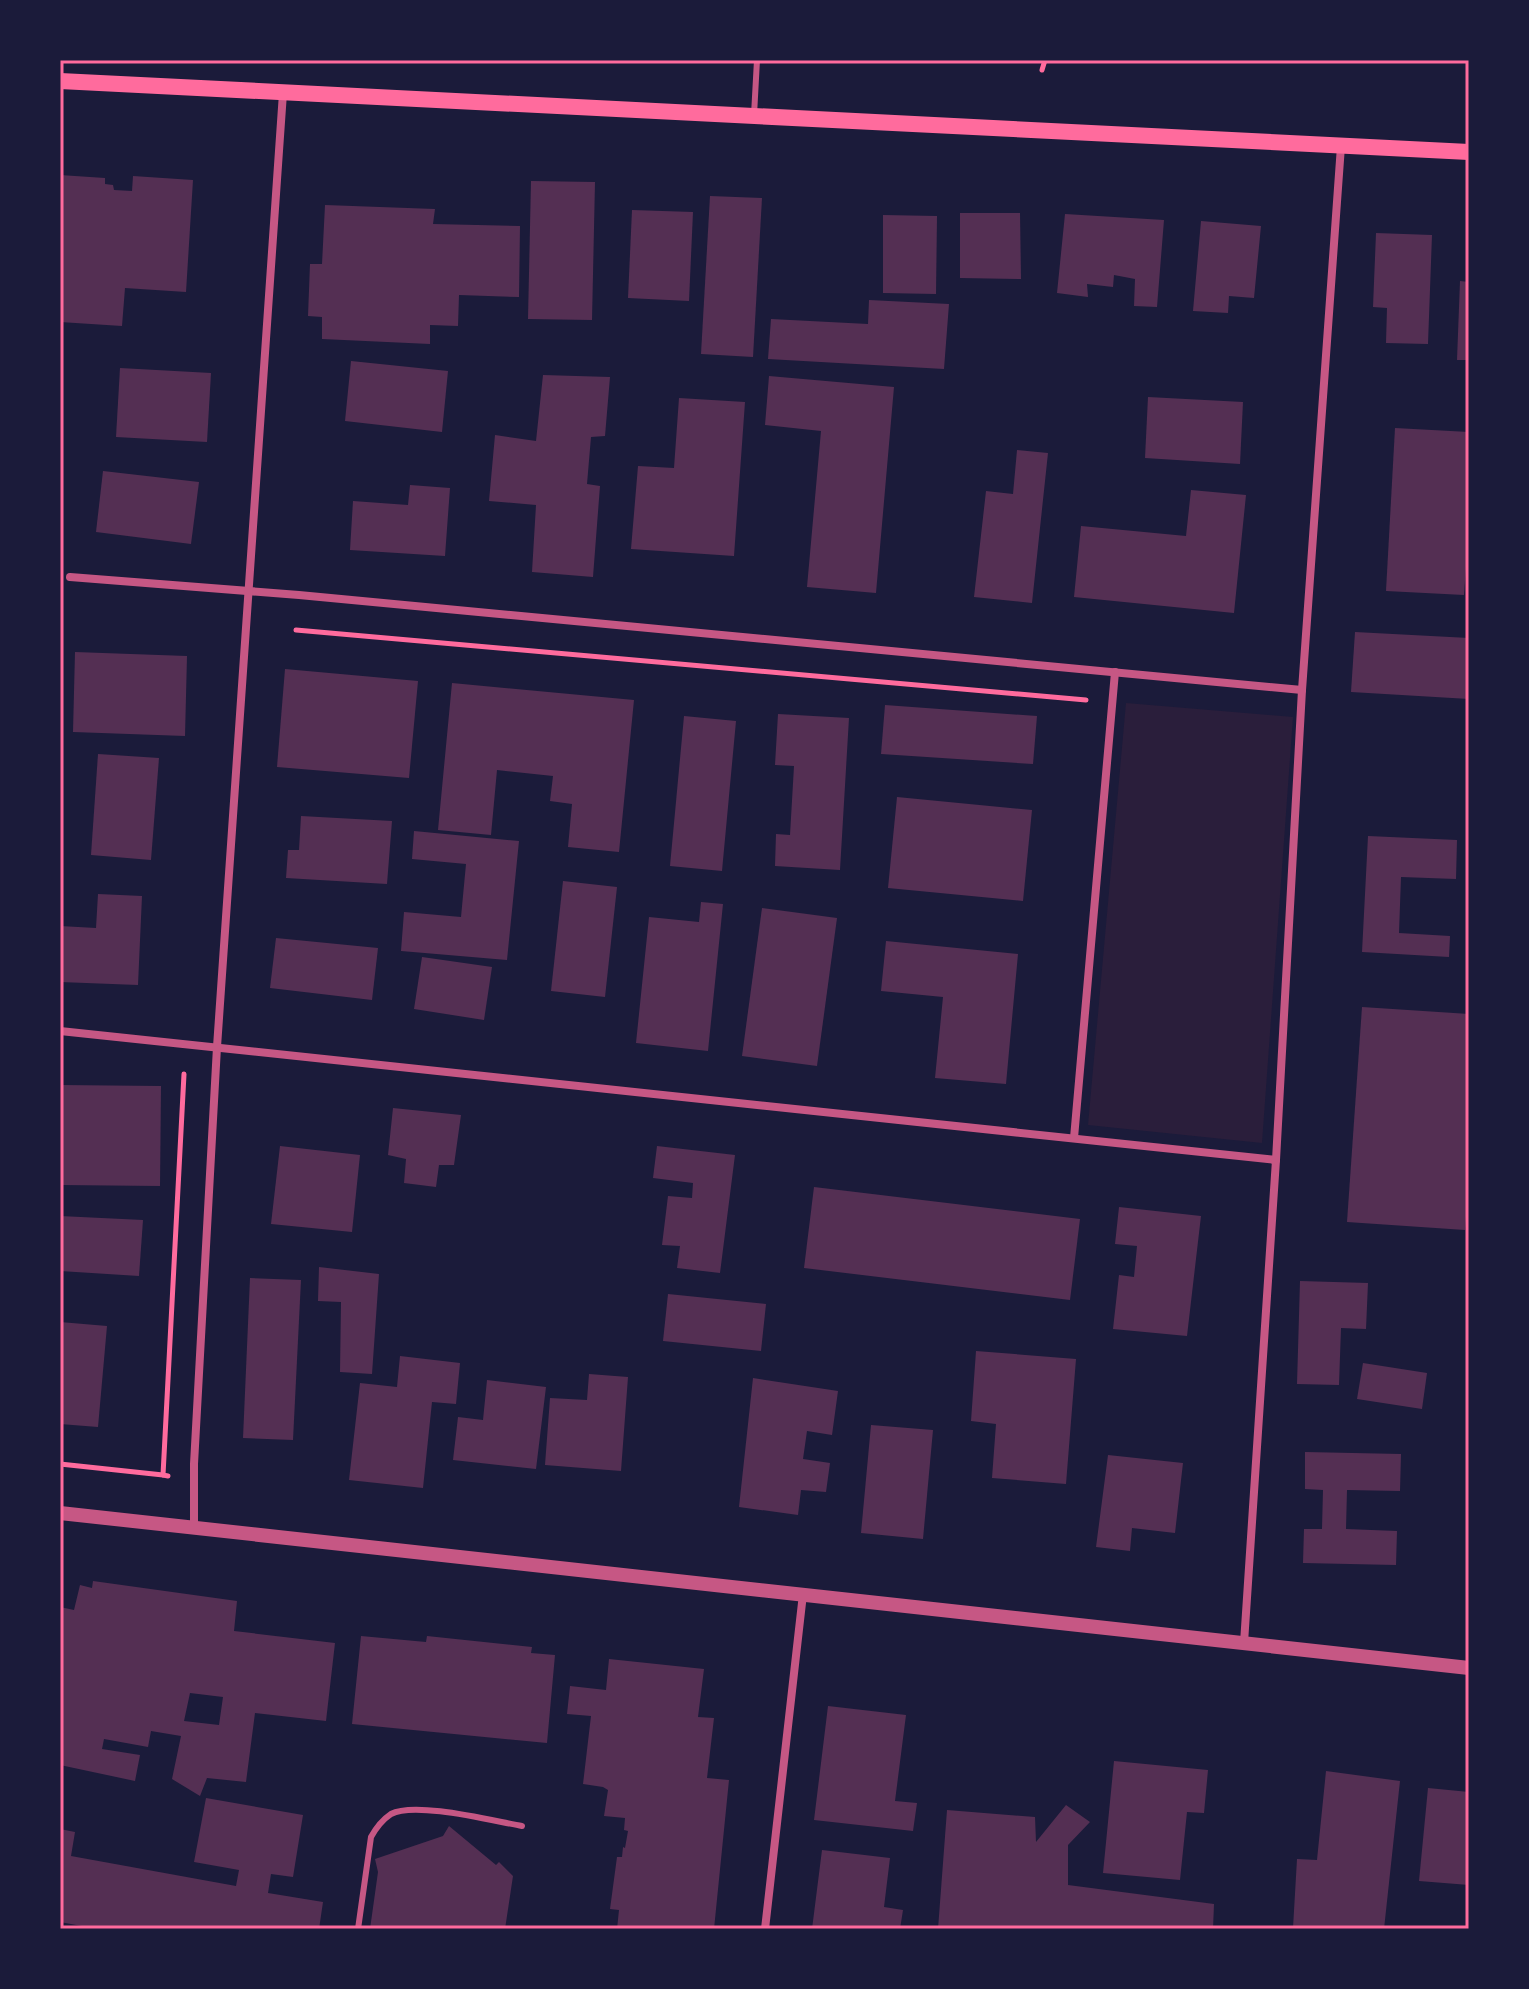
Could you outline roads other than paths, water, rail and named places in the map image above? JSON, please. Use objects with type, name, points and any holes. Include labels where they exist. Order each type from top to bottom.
[{"type":"main road","points":[[60,81],[1469,152]]},
{"type":"street","points":[[194,1529],[217,1047],[283,92]]},
{"type":"street","points":[[1244,1643],[1276,1160],[1302,690],[1341,146]]},
{"type":"street","points":[[70,577],[250,591],[1302,690]]},
{"type":"street","points":[[1074,1138],[1115,672]]},
{"type":"street","points":[[60,1031],[1276,1160]]},
{"type":"street","points":[[60,1513],[1469,1668]]},
{"type":"street","points":[[765,1929],[803,1594]]},
{"type":"lane","points":[[754,115],[757,60]]},
{"type":"lane","points":[[358,1929],[371,1837],[377,1826],[393,1813],[414,1808],[522,1826]]}]
